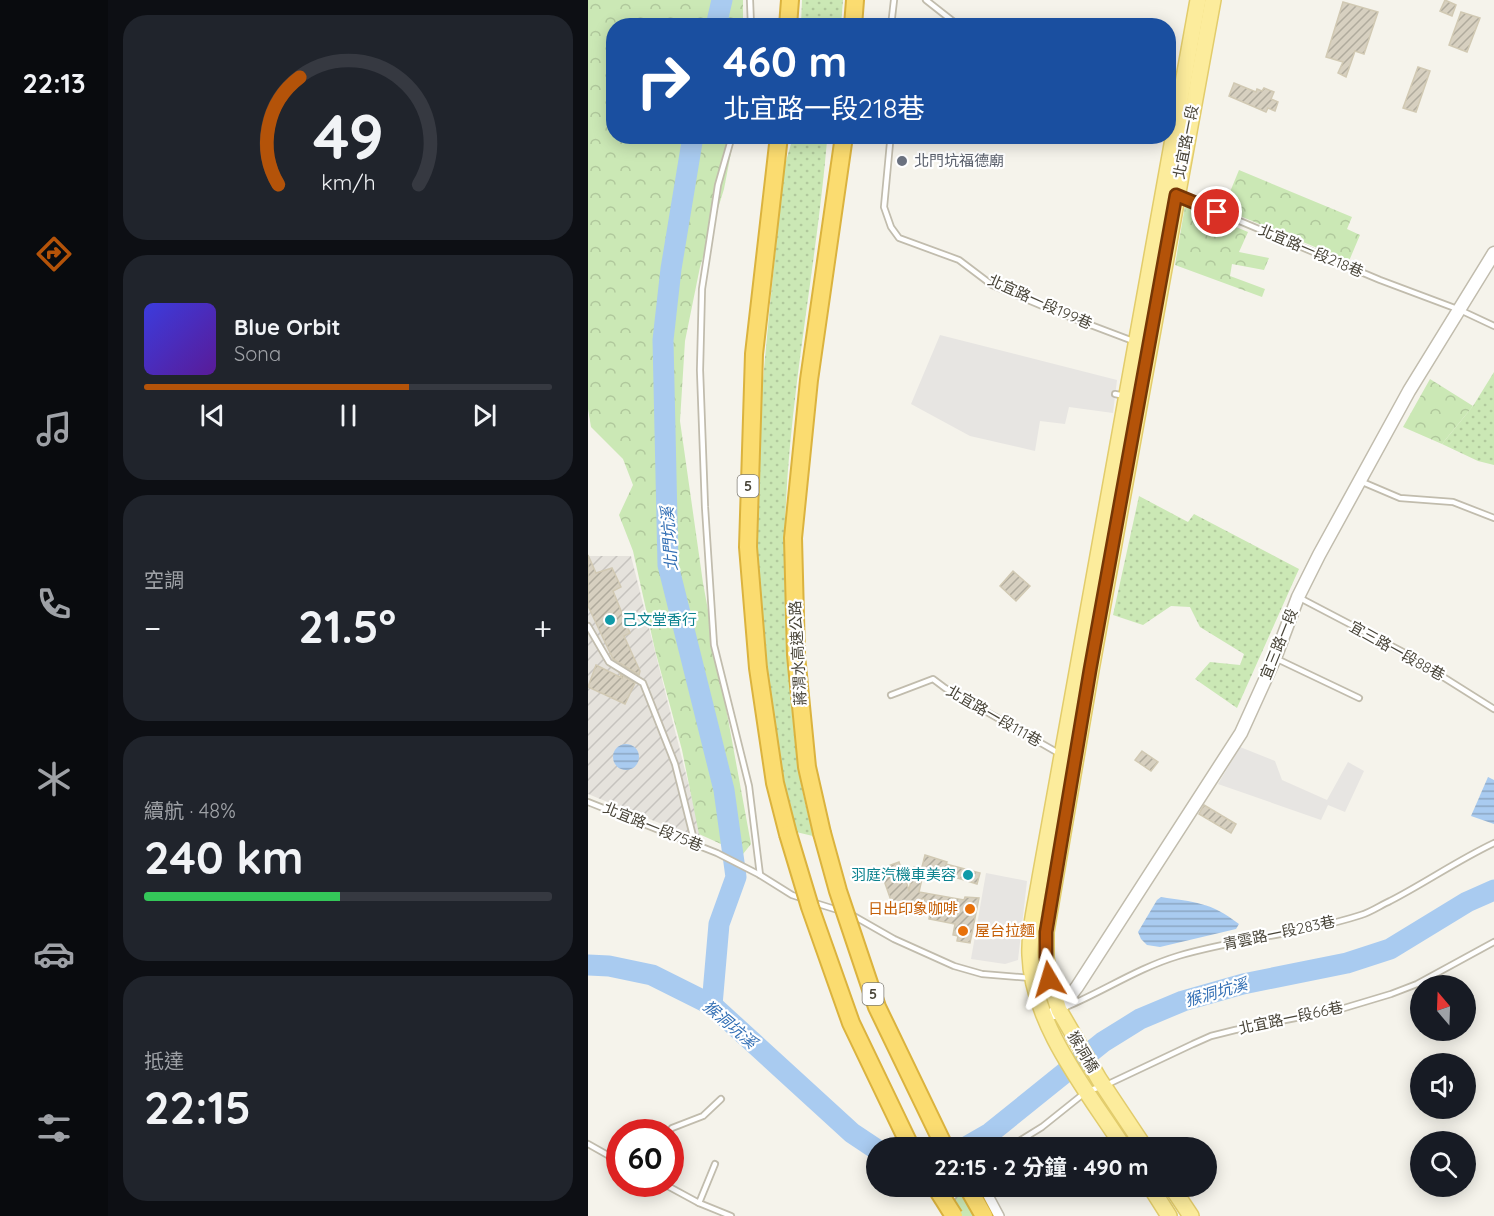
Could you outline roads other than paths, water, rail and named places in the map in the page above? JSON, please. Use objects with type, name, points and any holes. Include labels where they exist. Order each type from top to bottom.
[{"type":"highway","points":[[789,18],[790,0]]},
{"type":"highway","points":[[854,18],[855,0]]},
{"type":"highway","name":"5","points":[[778,144],[754,354],[748,547],[758,668],[775,783],[810,907],[851,1023],[906,1137]]},
{"type":"highway","name":"蔣渭水高速公路","points":[[843,144],[809,380],[793,538],[796,655],[807,767],[838,891],[878,1007],[940,1137]]},
{"type":"highway","points":[[941,1197],[949,1213]]},
{"type":"highway","points":[[973,1197],[984,1216]]},
{"type":"main road","name":"北宜路一段","points":[[1176,134],[1198,0]]},
{"type":"main road","name":"北宜路一段","points":[[1176,134],[1213,0]]},
{"type":"main road","name":"北宜路一段","points":[[1067,1026],[1049,979],[1046,932],[1170,191],[1175,144]]},
{"type":"main road","name":"北宜路一段","points":[[1052,1035],[1044,1017],[1033,978],[1030,951],[1040,878],[1063,756],[1121,395],[1144,344]]},
{"type":"main road","name":"猴洞橋","points":[[1067,1026],[1101,1083]]},
{"type":"main road","name":"猴洞橋","points":[[1052,1035],[1085,1089]]},
{"type":"main road","points":[[1101,1083],[1138,1137]]},
{"type":"main road","points":[[1085,1089],[1117,1137]]},
{"type":"main road","points":[[1157,1197],[1169,1216]]},
{"type":"main road","points":[[1178,1197],[1191,1216]]},
{"type":"street","name":"宜三路一段","points":[[1044,1017],[1059,1010],[1077,987],[1235,743],[1275,658],[1298,597],[1319,555],[1409,391],[1494,254]]},
{"type":"street","points":[[988,1197],[999,1216]]},
{"type":"lane","points":[[750,0],[751,18]]},
{"type":"lane","points":[[892,18],[894,0]]},
{"type":"lane","points":[[926,0],[949,18]]},
{"type":"lane","points":[[730,144],[718,185],[702,289],[700,370],[704,496],[714,645],[749,786],[760,875],[792,895],[854,916],[894,939],[954,966],[982,974],[1049,979]]},
{"type":"lane","name":"北宜路一段199巷","points":[[890,144],[884,207],[891,227],[899,238],[959,260],[992,285],[1059,313],[1144,344]]},
{"type":"lane","name":"北宜路一段218巷","points":[[1170,191],[1494,326]]},
{"type":"lane","points":[[1360,481],[1400,498],[1453,502],[1494,518]]},
{"type":"lane","name":"宜三路一段88巷","points":[[1298,597],[1405,653],[1494,709]]},
{"type":"lane","points":[[588,626],[609,662],[643,684],[675,764],[695,844]]},
{"type":"lane","points":[[1275,658],[1359,698]]},
{"type":"lane","name":"北宜路一段111巷","points":[[891,695],[933,679],[1063,756]]},
{"type":"lane","name":"北宜路一段75巷","points":[[588,802],[717,853],[760,875]]},
{"type":"lane","name":"青雲路一段283巷","points":[[1059,1010],[1086,999],[1129,974],[1176,957],[1363,914],[1412,890],[1494,843]]},
{"type":"lane","name":"北宜路一段66巷","points":[[1085,1089],[1211,1036],[1341,1009],[1391,994],[1417,984],[1494,942]]},
{"type":"lane","points":[[1026,1137],[1042,1127],[1085,1089]]},
{"type":"lane","points":[[684,1123],[703,1116],[721,1099]]},
{"type":"lane","points":[[588,1144],[606,1154]]},
{"type":"lane","points":[[699,1203],[715,1164]]},
{"type":"lane","points":[[684,1195],[731,1216]]},
{"type":"lane","points":[[949,1213],[956,1197]]},
{"type":"water","points":[[626,744],[635,748],[639,757],[635,766],[626,770],[617,766],[613,757],[617,748]]},
{"type":"water","points":[[1488,777],[1494,780],[1494,824],[1471,816]]},
{"type":"water","points":[[1161,897],[1211,907],[1239,924],[1236,929],[1160,947],[1147,945],[1138,932]]},
{"type":"waterway","name":"北門坑溪","points":[[718,18],[722,0]]},
{"type":"waterway","name":"北門坑溪","points":[[692,144],[671,269],[663,340],[668,565],[724,790],[736,877],[719,924],[712,1005]]},
{"type":"waterway","name":"猴洞坑溪","points":[[983,1137],[1103,1042],[1140,1019],[1183,1001],[1243,984],[1347,963],[1390,949],[1467,902],[1494,890]]},
{"type":"waterway","name":"猴洞坑溪","points":[[588,965],[609,966],[652,975],[712,1005],[852,1133],[866,1142]]},
{"type":"place","name":"北門坑福德廟","points":[[902,161]]},
{"type":"place","name":"己文堂香行","points":[[610,620]]},
{"type":"place","name":"羽庭汽機車美容","points":[[968,875]]},
{"type":"place","name":"日出印象咖啡","points":[[970,909]]},
{"type":"place","name":"屋台拉麵","points":[[963,931]]}]
